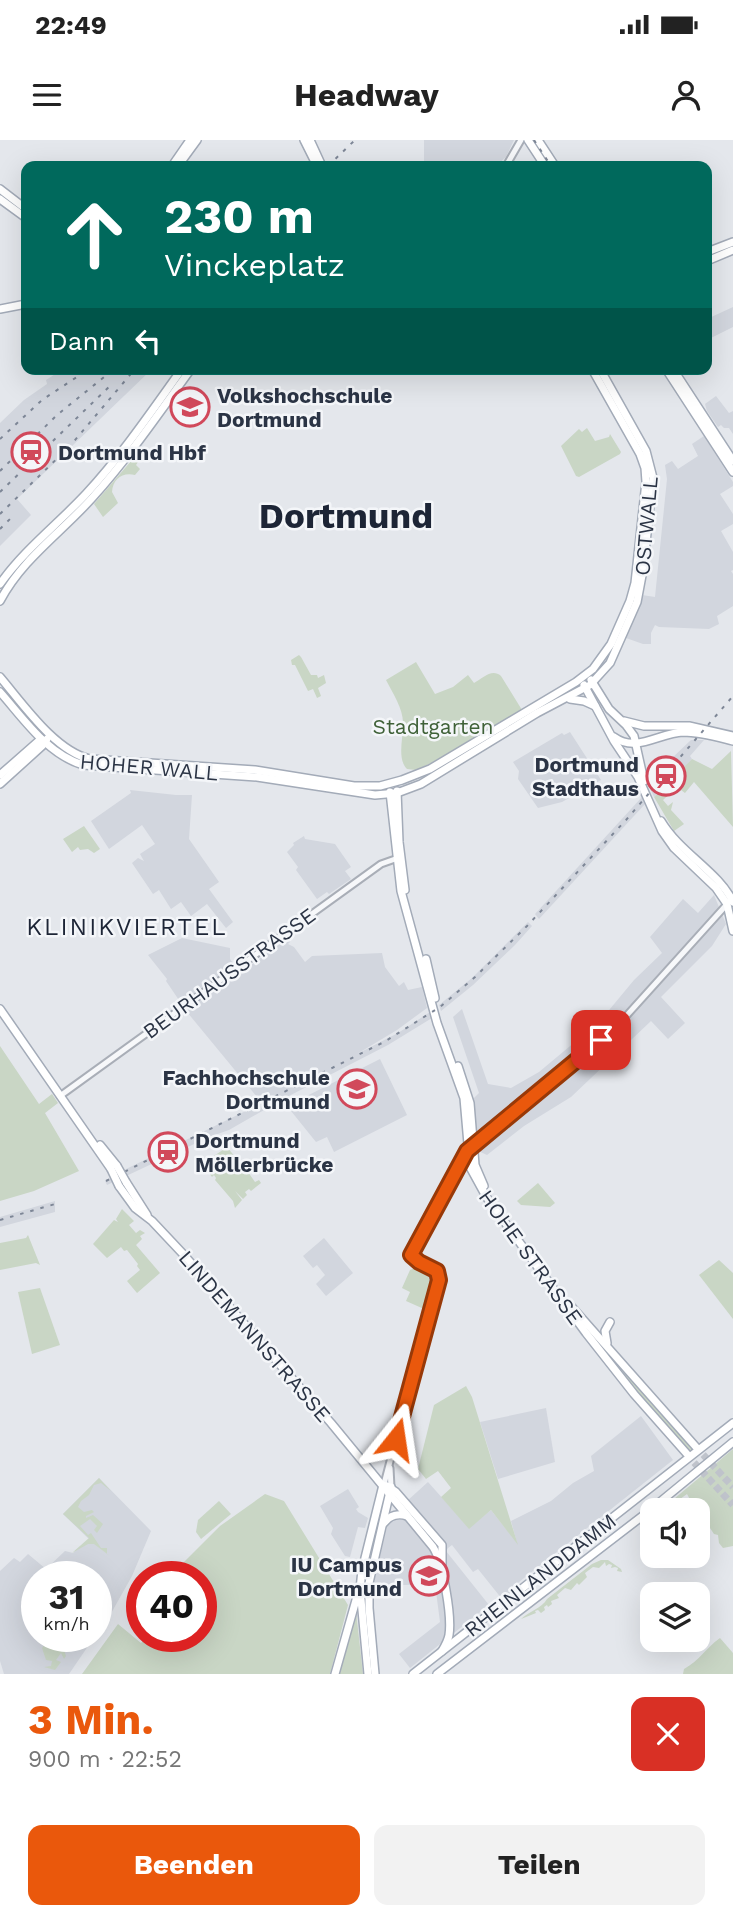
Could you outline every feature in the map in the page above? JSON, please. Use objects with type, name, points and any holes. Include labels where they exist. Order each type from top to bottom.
[{"type":"main road","points":[[176,161],[190,140]]},
{"type":"main road","points":[[182,161],[197,140]]},
{"type":"main road","points":[[304,140],[314,161]]},
{"type":"main road","points":[[310,140],[320,161]]},
{"type":"main road","points":[[528,140],[542,161]]},
{"type":"main road","points":[[538,140],[552,161]]},
{"type":"main road","points":[[0,189],[7,201],[21,214]]},
{"type":"main road","points":[[712,250],[733,242]]},
{"type":"main road","points":[[712,259],[733,250]]},
{"type":"main road","points":[[0,312],[21,305]]},
{"type":"main road","points":[[0,584],[99,480],[140,429],[178,375]]},
{"type":"main road","points":[[0,601],[22,569],[93,497],[138,444],[187,375]]},
{"type":"main road","name":"OSTWALL","points":[[247,772],[354,786],[371,787],[393,783],[430,769],[588,673],[611,644],[630,601],[635,583],[646,482],[645,468],[639,451],[595,375]]},
{"type":"main road","name":"OSTWALL","points":[[394,793],[421,784],[537,713],[585,689],[610,663],[637,602],[653,478],[646,451],[603,375]]},
{"type":"main road","points":[[670,375],[733,472]]},
{"type":"main road","points":[[677,375],[733,461]]},
{"type":"main road","points":[[166,393],[168,403]]},
{"type":"main road","points":[[588,673],[609,709],[631,732],[637,743],[642,776],[661,821],[680,846],[721,884],[731,900],[733,931]]},
{"type":"main road","points":[[0,677],[22,702],[45,738]]},
{"type":"main road","points":[[581,678],[595,707],[638,778],[666,838],[731,900]]},
{"type":"main road","points":[[3,695],[45,738]]},
{"type":"main road","points":[[566,699],[584,701],[595,707]]},
{"type":"main road","points":[[620,720],[640,725],[678,725],[733,738]]},
{"type":"main road","points":[[613,737],[625,744],[681,732],[733,738]]},
{"type":"main road","points":[[0,775],[45,738]]},
{"type":"main road","points":[[0,784],[45,738]]},
{"type":"main road","name":"HOHER WALL","points":[[45,738],[58,742],[81,757],[96,760],[247,772]]},
{"type":"main road","name":"HOHER WALL","points":[[45,738],[53,750],[69,760],[89,766],[247,772]]},
{"type":"main road","points":[[247,772],[354,793],[394,793]]},
{"type":"main road","name":"HOHE STRASSE","points":[[393,783],[398,858],[407,900],[439,1015],[469,1097],[470,1167],[475,1180],[611,1365],[687,1454]]},
{"type":"main road","points":[[0,1002],[61,1095]]},
{"type":"main road","points":[[0,1009],[61,1095]]},
{"type":"main road","name":"LINDEMANNSTRASSE","points":[[61,1095],[114,1168],[124,1187],[152,1221],[440,1550],[449,1624],[449,1638],[442,1651]]},
{"type":"main road","name":"HOHE STRASSE","points":[[470,1148],[485,1187],[561,1294],[696,1447]]},
{"type":"main road","points":[[608,1347],[605,1334],[610,1322]]},
{"type":"main road","name":"RHEINLANDDAMM","points":[[413,1674],[733,1423]]},
{"type":"main road","name":"RHEINLANDDAMM","points":[[438,1674],[651,1510],[733,1442]]},
{"type":"main road","points":[[375,1674],[368,1591],[384,1523],[388,1489]]},
{"type":"main road","points":[[335,1674],[351,1611],[360,1589],[369,1543],[388,1489]]},
{"type":"main road","name":"LINDEMANNSTRASSE","points":[[388,1489],[407,1516],[440,1550]]},
{"type":"main road","points":[[384,1523],[393,1516],[407,1516]]},
{"type":"main road","points":[[369,1543],[377,1547]]},
{"type":"main road","points":[[360,1589],[368,1674]]},
{"type":"main road","points":[[449,1624],[455,1631],[468,1631]]},
{"type":"main road","points":[[368,1674],[371,1668],[375,1674]]},
{"type":"street","points":[[509,161],[521,140]]},
{"type":"street","name":"BEURHAUSSTRASSE","points":[[61,1095],[381,864],[398,858]]},
{"type":"street","points":[[388,1489],[387,1469],[439,1276],[437,1271],[411,1255],[470,1148],[619,1024],[731,900]]},
{"type":"street","points":[[717,916],[724,915],[732,920]]},
{"type":"street","points":[[388,1489],[391,1458]]},
{"type":"street","points":[[376,1475],[387,1469]]},
{"type":"shaded area","points":[[424,140],[514,140],[502,161],[424,161]]},
{"type":"shaded area","points":[[733,307],[733,327],[712,338],[712,317]]},
{"type":"shaded area","points":[[54,375],[146,375],[17,499],[31,515],[0,546],[0,423],[24,400],[47,384],[46,380]]},
{"type":"shaded area","points":[[716,396],[729,413],[733,411],[733,434],[729,428],[721,425],[718,427],[707,411],[705,404]]},
{"type":"shaded area","points":[[704,436],[733,482],[733,486],[720,494],[733,514],[733,524],[721,531],[733,552],[733,606],[717,616],[719,624],[709,629],[655,625],[651,633],[651,644],[643,644],[626,638],[626,635],[642,595],[655,597],[667,479],[665,465],[672,461],[678,469],[698,456],[692,444]]},
{"type":"shaded area","points":[[570,732],[601,780],[562,802],[538,808],[518,779],[519,771],[513,762],[562,733],[564,735]]},
{"type":"shaded area","points":[[691,740],[704,740],[690,756],[692,759],[654,797],[650,788],[661,776],[659,773]]},
{"type":"shaded area","points":[[130,790],[192,795],[189,839],[219,882],[209,889],[233,922],[226,928],[207,904],[191,916],[181,902],[171,909],[159,890],[153,894],[132,863],[138,858],[144,861],[140,854],[155,844],[142,825],[109,849],[91,821],[131,793]]},
{"type":"shaded area","points":[[642,797],[645,804],[539,919],[535,914]]},
{"type":"shaded area","points":[[304,836],[305,839],[335,844],[351,867],[345,871],[351,879],[317,899],[287,852],[293,843]]},
{"type":"shaded area","points":[[714,895],[726,924],[712,946],[661,997],[685,1023],[668,1039],[651,1021],[571,1097],[524,1126],[487,1155],[476,1150],[471,1101],[479,1093],[453,1017],[462,1009],[488,1084],[511,1088],[539,1072],[600,1021],[634,980],[662,953],[650,937],[683,899],[698,913]]},
{"type":"shaded area","points":[[528,922],[532,926],[515,945],[441,1011],[439,1005],[472,978]]},
{"type":"shaded area","points":[[182,938],[230,948],[230,959],[240,973],[285,940],[289,940],[288,944],[294,947],[305,962],[312,956],[382,953],[385,967],[399,986],[404,982],[408,990],[422,987],[427,1008],[357,1054],[398,1033],[430,1012],[432,1018],[388,1045],[229,1130],[107,1185],[105,1181],[124,1170],[262,1103],[187,1012],[167,979],[148,955]]},
{"type":"shaded area","name":"Fachhochschule Dortmund","points":[[380,1059],[407,1115],[334,1152],[327,1137],[316,1142],[287,1106]]},
{"type":"shaded area","points":[[55,1201],[55,1212],[0,1227],[0,1217]]},
{"type":"shaded area","points":[[324,1238],[353,1273],[326,1296],[316,1284],[325,1275],[317,1265],[313,1268],[303,1256]]},
{"type":"shaded area","points":[[546,1408],[555,1462],[498,1479],[480,1422]]},
{"type":"shaded area","points":[[641,1416],[673,1460],[514,1586],[502,1599],[478,1569],[473,1572],[452,1545],[448,1548],[446,1551],[489,1605],[410,1668],[399,1654],[440,1622],[435,1584],[373,1586],[388,1523],[396,1518],[407,1501],[428,1482],[469,1528],[491,1510],[517,1543],[511,1521],[551,1501],[573,1483],[594,1471],[591,1456]]},
{"type":"shaded area","points":[[99,1478],[151,1531],[138,1561],[126,1561],[126,1587],[112,1612],[112,1561],[54,1561],[65,1551],[73,1553],[89,1539],[63,1514]]},
{"type":"shaded area","points":[[348,1489],[359,1507],[356,1509],[358,1512],[368,1518],[365,1528],[358,1527],[350,1557],[345,1556],[331,1534],[333,1528],[320,1506]]},
{"type":"shaded area","points":[[28,1554],[36,1561],[21,1561]]},
{"type":"shaded area","points":[[14,1558],[20,1562],[21,1652],[84,1652],[69,1674],[4,1674],[0,1661],[0,1571]]},
{"type":"green space","points":[[587,428],[595,441],[609,437],[610,434],[621,452],[579,477],[561,446],[579,429],[582,432]]},
{"type":"green space","points":[[132,460],[138,462],[136,465],[140,469],[135,475],[122,476],[116,480],[112,492],[118,503],[103,517],[94,504]]},
{"type":"green space","points":[[299,655],[311,675],[317,675],[318,678],[324,675],[326,683],[318,688],[321,696],[317,698],[313,689],[308,691],[295,665],[292,665],[291,660]]},
{"type":"green space","name":"Stadtgarten","points":[[416,662],[435,694],[453,687],[468,675],[474,683],[488,675],[498,674],[522,710],[431,763],[416,770],[407,769],[401,754],[402,714],[386,680]]},
{"type":"green space","points":[[731,751],[733,827],[694,782],[685,793],[677,787],[663,800],[668,806],[673,802],[671,810],[684,824],[674,831],[654,797],[692,759],[712,769]]},
{"type":"green space","points":[[84,826],[100,849],[94,853],[88,849],[80,850],[78,847],[72,852],[63,839]]},
{"type":"green space","points":[[0,1046],[39,1104],[52,1094],[58,1103],[45,1113],[79,1171],[34,1191],[0,1201]]},
{"type":"green space","points":[[227,1147],[236,1158],[233,1160],[236,1163],[239,1161],[244,1168],[242,1170],[245,1174],[248,1172],[255,1182],[259,1180],[261,1183],[245,1192],[247,1195],[243,1199],[235,1191],[242,1200],[235,1208],[214,1175],[212,1177],[202,1164],[199,1166],[195,1163],[211,1158]]},
{"type":"green space","points":[[538,1183],[555,1203],[550,1207],[521,1205],[517,1201]]},
{"type":"green space","points":[[122,1209],[134,1221],[129,1225],[136,1233],[140,1230],[145,1233],[140,1236],[142,1239],[136,1245],[160,1273],[137,1293],[127,1281],[140,1270],[127,1250],[124,1251],[121,1247],[107,1258],[93,1244],[114,1220],[118,1222],[116,1219]]},
{"type":"green space","points":[[28,1235],[40,1265],[36,1263],[0,1270],[0,1243],[26,1238]]},
{"type":"green space","points":[[719,1260],[733,1273],[733,1319],[699,1275]]},
{"type":"green space","points":[[418,1267],[428,1275],[430,1285],[424,1309],[406,1301],[410,1292],[402,1288],[410,1270]]},
{"type":"green space","points":[[40,1288],[60,1345],[32,1354],[18,1292]]},
{"type":"green space","points":[[599,1340],[694,1449],[689,1453],[595,1342]]},
{"type":"green space","points":[[466,1386],[472,1397],[518,1545],[491,1510],[469,1529],[441,1497],[451,1488],[438,1471],[426,1479],[418,1469],[434,1405]]},
{"type":"green space","points":[[733,1449],[733,1546],[723,1548],[718,1535],[710,1528],[710,1498],[689,1498],[687,1494],[675,1498]]},
{"type":"green space","points":[[99,1478],[111,1491],[101,1483],[94,1485],[78,1507],[84,1512],[92,1510],[94,1512],[86,1518],[93,1515],[103,1524],[97,1533],[94,1530],[97,1526],[90,1519],[80,1526],[88,1535],[91,1533],[101,1548],[107,1548],[107,1554],[94,1544],[88,1544],[72,1553],[89,1538],[63,1514]]},
{"type":"green space","points":[[265,1494],[284,1501],[348,1605],[330,1674],[82,1674],[98,1652],[112,1652],[112,1632],[118,1624],[126,1631],[126,1652],[217,1652],[217,1561],[185,1561],[220,1526]]},
{"type":"green space","points":[[219,1501],[231,1514],[201,1539],[196,1532],[198,1520]]},
{"type":"green space","points":[[608,1560],[621,1569],[622,1572],[617,1571],[618,1568],[611,1568],[612,1565],[606,1566],[605,1562],[599,1568],[593,1567],[585,1573],[587,1577],[579,1585],[577,1583],[571,1590],[565,1588],[557,1595],[559,1598],[551,1601],[552,1604],[544,1607],[545,1610],[541,1613],[538,1610],[521,1619],[592,1564]]},
{"type":"green space","points":[[356,1611],[363,1674],[336,1674]]},
{"type":"green space","points":[[720,1638],[733,1653],[733,1674],[683,1674],[684,1669],[704,1652],[710,1652],[710,1646]]},
{"type":"green space","points":[[43,1652],[65,1652],[66,1656],[64,1659],[61,1653],[56,1660],[61,1662],[55,1670],[44,1667],[51,1666],[52,1661],[46,1660]]},
{"type":"tunnel","points":[[696,1447],[733,1487]]},
{"type":"tunnel","points":[[687,1455],[733,1505]]},
{"type":"railway","points":[[333,161],[355,140]]},
{"type":"railway","points":[[534,140],[548,161]]},
{"type":"railway","points":[[0,439],[42,400],[80,375]]},
{"type":"railway","points":[[0,471],[57,415],[107,375]]},
{"type":"railway","points":[[0,514],[70,446],[130,375]]},
{"type":"railway","points":[[0,492],[112,384]]},
{"type":"railway","points":[[0,529],[10,519]]},
{"type":"railway","points":[[106,1181],[384,1042],[440,1007],[527,926],[626,820],[733,696]]},
{"type":"railway","points":[[0,1220],[55,1204]]},
{"type":"place","name":"Volkshochschule Dortmund","points":[[190,407]]},
{"type":"place","name":"Dortmund Hbf","points":[[31,452]]},
{"type":"place","name":"Dortmund Stadthaus","points":[[666,776]]},
{"type":"place","name":"Fachhochschule Dortmund","points":[[357,1089]]},
{"type":"place","name":"Dortmund Möllerbrücke","points":[[168,1152]]},
{"type":"place","name":"IU Campus Dortmund","points":[[429,1576]]},
{"type":"district","name":"Dortmund","points":[[346,516]]},
{"type":"district","name":"KLINIKVIERTEL","points":[[127,927]]},
{"type":"route","points":[[396,1439],[439,1280],[437,1271],[411,1255],[467,1151],[601,1040]]}]
